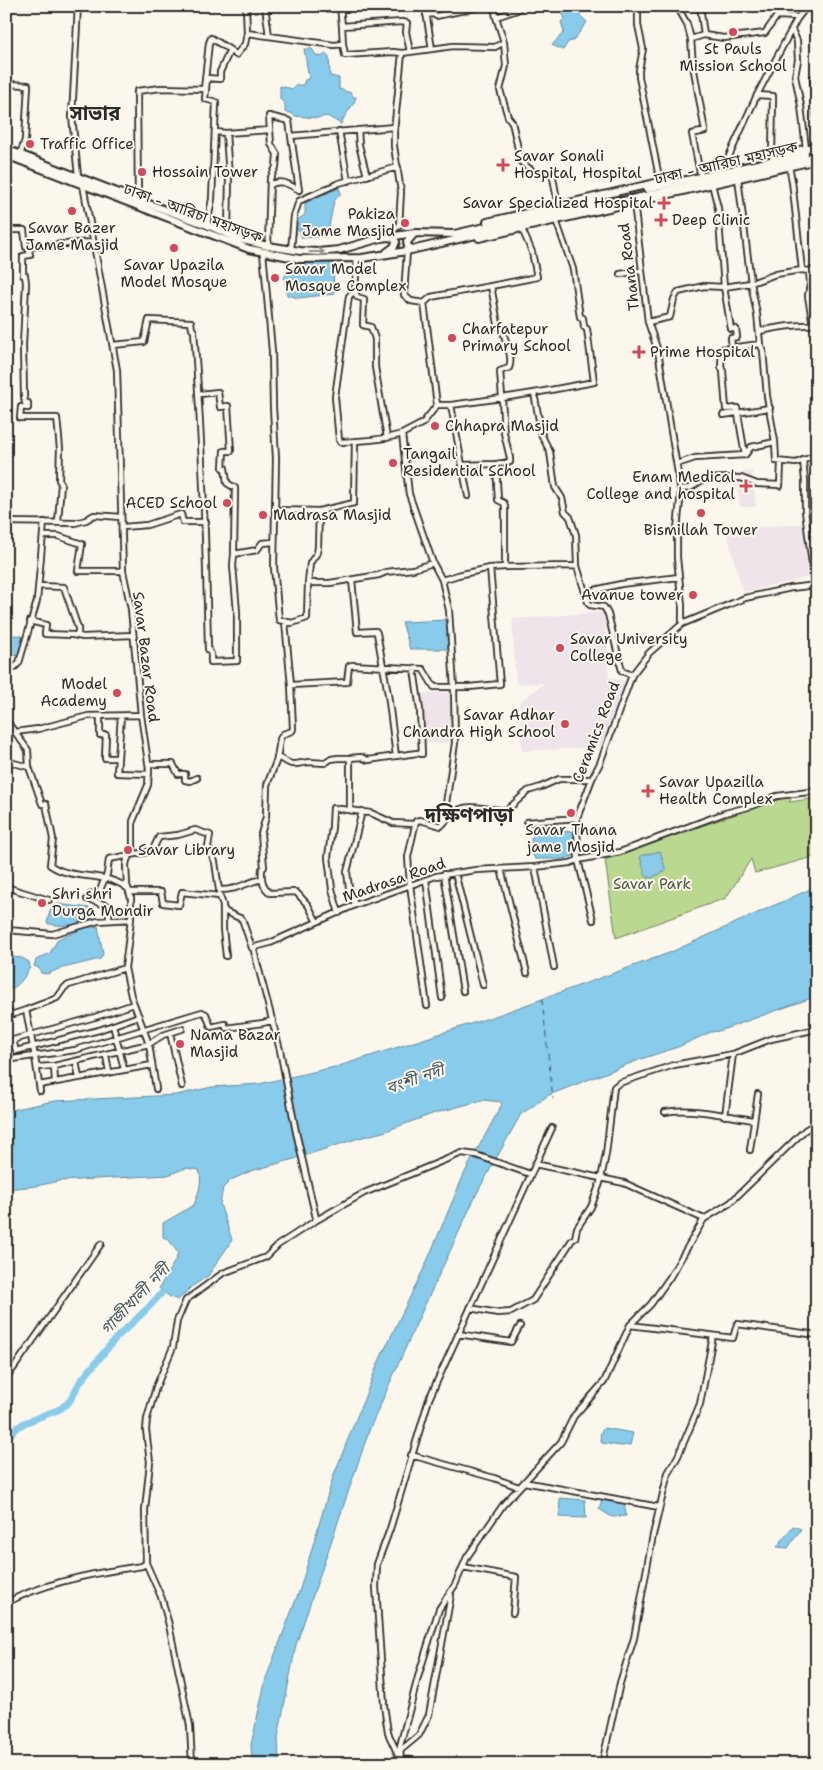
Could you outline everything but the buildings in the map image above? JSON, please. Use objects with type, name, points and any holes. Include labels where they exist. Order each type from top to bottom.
[{"type":"highway","points":[[432,234],[817,146]]},
{"type":"highway","name":"ঢাকা - আরিচা মহাসড়ক","points":[[6,149],[228,234],[268,246],[318,252],[339,250],[384,237],[415,233],[454,234],[817,151]]},
{"type":"highway","name":"ঢাকা - আরিচা মহাসড়ক","points":[[6,155],[249,249],[300,260],[357,258],[412,250],[817,156]]},
{"type":"highway","points":[[415,233],[407,242],[408,246],[412,250],[427,249],[522,229],[817,160]]},
{"type":"highway","points":[[384,237],[395,240],[396,245],[384,254]]},
{"type":"street","points":[[78,6],[72,116],[78,176]]},
{"type":"street","points":[[138,200],[137,91],[161,88],[204,89],[211,38],[236,55],[245,44],[247,33],[246,6]]},
{"type":"street","points":[[266,6],[269,36]]},
{"type":"street","points":[[340,6],[345,55],[402,53],[453,46],[496,47],[504,42]]},
{"type":"street","points":[[425,6],[432,50]]},
{"type":"street","points":[[426,15],[433,14],[436,16],[484,6]]},
{"type":"street","points":[[494,6],[504,42],[506,66],[500,90],[508,118],[512,122],[522,162],[535,173],[552,172],[558,205]]},
{"type":"street","points":[[496,17],[516,10],[521,6]]},
{"type":"street","points":[[638,6],[638,25],[643,49],[639,77],[660,182]]},
{"type":"street","points":[[677,6],[687,24],[691,39],[693,65],[705,131],[692,134],[700,173]]},
{"type":"street","points":[[700,6],[704,35]]},
{"type":"street","points":[[724,168],[758,95],[798,17],[807,6]]},
{"type":"street","points":[[691,39],[704,35],[724,38],[765,33],[777,16],[798,17]]},
{"type":"street","points":[[342,26],[407,23],[406,32],[410,52]]},
{"type":"street","points":[[792,30],[796,41],[798,60],[795,76],[806,149]]},
{"type":"street","points":[[247,33],[311,41],[326,45],[343,44]]},
{"type":"street","points":[[207,225],[212,199],[216,102],[205,99],[207,78],[220,79],[220,72],[230,50]]},
{"type":"street","points":[[384,237],[399,226],[401,192],[394,146],[394,127],[402,53]]},
{"type":"street","points":[[817,78],[813,78],[817,120]]},
{"type":"street","points":[[6,84],[28,85],[26,140],[20,155]]},
{"type":"street","points":[[758,95],[773,96],[772,156]]},
{"type":"street","points":[[268,246],[270,179],[276,168],[277,154],[271,144],[269,116],[289,121],[299,190],[286,183],[277,182],[270,185]]},
{"type":"street","points":[[291,136],[394,127]]},
{"type":"street","points":[[215,132],[226,134],[270,130]]},
{"type":"street","points":[[358,130],[359,145],[367,176]]},
{"type":"street","points":[[339,131],[348,181]]},
{"type":"street","points":[[226,134],[230,177],[228,234]]},
{"type":"street","points":[[789,166],[802,270]]},
{"type":"street","points":[[291,250],[294,216],[299,201],[339,183],[398,167]]},
{"type":"street","points":[[738,178],[751,283],[760,331],[760,344],[763,350],[776,462],[796,463],[817,455]]},
{"type":"street","points":[[712,184],[718,208],[724,287],[731,330],[736,329],[738,337],[731,338],[732,347]]},
{"type":"street","name":"Savar Bazar Road","points":[[82,185],[117,370],[123,571],[131,609],[141,715],[149,764],[145,793],[134,816],[133,850],[126,866],[131,919],[125,968],[127,984],[149,1044],[156,1090]]},
{"type":"street","name":"Thana Road","points":[[634,202],[648,322],[658,351],[681,489],[677,529],[677,558],[682,624]]},
{"type":"street","points":[[437,405],[502,398],[594,382],[587,329],[584,327],[583,318],[580,317],[573,269],[556,220]]},
{"type":"street","points":[[355,291],[349,296],[335,397],[340,442],[387,438],[402,434],[423,423],[437,405],[424,303],[430,296],[537,277],[532,252],[522,229]]},
{"type":"street","points":[[6,230],[24,230],[26,246],[28,246],[30,255],[23,256],[23,275],[25,275],[26,283],[23,345],[24,396],[25,403],[28,403],[28,408],[21,407],[20,418],[57,418],[60,449],[59,480],[61,483],[58,522]]},
{"type":"street","points":[[28,246],[93,242]]},
{"type":"street","points":[[412,250],[404,295],[411,301],[424,303]]},
{"type":"street","points":[[263,252],[272,351],[276,458],[274,542],[278,620],[292,622],[308,618],[310,563],[317,554],[319,511]]},
{"type":"street","points":[[357,258],[355,291],[357,297],[364,299],[363,325],[371,327],[375,339],[376,368],[387,438]]},
{"type":"street","points":[[648,322],[670,317],[678,292],[704,286],[724,287],[751,283],[776,274],[817,269]]},
{"type":"street","points":[[760,331],[787,325],[815,326],[808,296],[810,284],[809,271]]},
{"type":"street","points":[[620,274],[642,272]]},
{"type":"street","points":[[462,465],[510,462],[504,433],[500,371],[509,368],[510,364],[507,340],[503,335],[502,327],[498,326],[491,286]]},
{"type":"street","points":[[113,345],[144,342],[149,320],[191,322],[194,331],[200,394],[206,522],[208,649],[212,654],[211,662],[237,661],[237,612],[233,566],[235,488],[227,483],[225,468],[223,468],[224,450],[231,450],[228,406],[220,407],[218,392],[200,394]]},
{"type":"street","points":[[745,456],[738,408],[726,408],[723,371],[721,367],[722,349],[760,344]]},
{"type":"street","points":[[534,393],[542,436],[550,452],[555,487],[562,498],[565,512],[570,517],[576,535],[577,566],[588,602],[590,605],[604,607],[608,614],[620,667],[622,671],[632,675]]},
{"type":"street","points":[[451,405],[468,496]]},
{"type":"street","points":[[723,415],[770,408]]},
{"type":"street","points":[[402,434],[410,494],[433,563],[442,580],[449,610],[455,743],[443,824]]},
{"type":"street","points":[[274,510],[319,511],[354,502],[355,441]]},
{"type":"street","points":[[745,456],[751,447],[775,442]]},
{"type":"street","points":[[677,464],[695,458],[745,456]]},
{"type":"street","points":[[803,460],[805,511],[817,602]]},
{"type":"street","points":[[681,489],[690,488],[704,479],[731,478],[741,478],[757,484],[780,486],[781,463]]},
{"type":"street","points":[[496,464],[498,500],[504,503],[505,506],[505,567]]},
{"type":"street","points":[[123,527],[147,525],[182,514],[183,522],[206,522]]},
{"type":"street","points":[[6,522],[75,523],[94,516],[121,517]]},
{"type":"street","points":[[6,678],[7,671],[15,667],[19,662],[37,601],[44,522]]},
{"type":"street","points":[[44,536],[58,536],[82,544],[78,571],[123,571]]},
{"type":"street","points":[[234,554],[257,550],[262,543],[274,542]]},
{"type":"street","points":[[308,583],[352,580],[386,572],[413,569],[433,563]]},
{"type":"street","points":[[442,580],[458,574],[490,568],[577,566]]},
{"type":"street","points":[[291,685],[347,682],[351,665],[425,670],[434,687],[454,688],[500,684],[490,568]]},
{"type":"street","points":[[586,592],[621,584],[679,576]]},
{"type":"street","points":[[352,580],[356,630],[357,632],[377,632],[384,667],[396,756]]},
{"type":"street","name":"Ceramics Road","points":[[593,920],[578,860],[577,818],[600,763],[632,675],[649,653],[682,624],[745,598],[815,585]]},
{"type":"street","points":[[39,586],[64,587],[78,628],[78,636]]},
{"type":"street","points":[[30,621],[46,625],[45,634],[78,636],[133,635]]},
{"type":"street","points":[[285,622],[293,729],[282,734],[278,757],[266,794],[266,817],[261,834],[264,867],[262,869],[262,879],[264,888],[270,893],[296,892],[308,905],[317,922]]},
{"type":"street","points":[[278,757],[291,764],[296,764],[325,762],[338,758],[361,757],[368,760],[417,753],[422,754],[420,710],[414,669]]},
{"type":"street","points":[[15,732],[38,730],[88,716],[141,715]]},
{"type":"street","points":[[100,716],[100,735],[106,735],[105,758],[118,758]]},
{"type":"street","points":[[121,716],[116,773],[149,774]]},
{"type":"street","points":[[6,720],[28,750],[29,767],[42,804],[46,804],[53,839],[50,865],[72,874],[105,878],[120,883],[129,890],[161,892],[163,903],[179,905],[182,892],[219,893],[235,890],[253,881],[262,879]]},
{"type":"street","points":[[350,758],[350,810]]},
{"type":"street","points":[[6,761],[29,767]]},
{"type":"street","points":[[149,764],[174,764],[178,774],[185,774],[185,780],[190,781],[197,778]]},
{"type":"street","points":[[427,1006],[410,885],[408,857],[416,821],[420,820],[441,826],[455,810],[469,807],[507,810],[528,791],[559,779],[592,779]]},
{"type":"street","name":"Madrasa Road","points":[[253,948],[270,943],[355,905],[444,874],[570,863],[620,852],[724,813],[752,806],[778,796],[817,791]]},
{"type":"street","points":[[339,912],[332,889],[328,857],[333,808],[371,813],[393,823],[415,824]]},
{"type":"street","points":[[355,905],[349,888],[348,872],[362,811]]},
{"type":"street","points":[[527,822],[577,818]]},
{"type":"street","points":[[109,920],[109,906],[87,898],[91,894],[99,892],[105,878],[109,859],[152,851],[159,837],[201,831],[210,835],[208,847],[215,862],[223,907],[226,912],[242,919],[253,948],[273,1020],[316,1221]]},
{"type":"street","points":[[535,867],[554,967]]},
{"type":"street","points":[[502,869],[527,973]]},
{"type":"street","points":[[456,872],[483,985]]},
{"type":"street","points":[[444,874],[463,991]]},
{"type":"street","points":[[426,880],[442,998]]},
{"type":"street","points":[[6,887],[49,900]]},
{"type":"street","points":[[223,907],[222,929],[226,956]]},
{"type":"street","points":[[8,930],[52,934],[109,920],[131,919]]},
{"type":"street","points":[[6,1013],[14,1014],[26,1010],[57,998],[65,987],[69,985],[125,968]]},
{"type":"street","points":[[134,1004],[14,1040],[16,1051],[113,1025],[139,1016]]},
{"type":"street","points":[[26,1010],[36,1057],[40,1091]]},
{"type":"street","points":[[6,1060],[75,1050],[202,1012],[206,1014],[211,1027],[263,1023],[273,1020]]},
{"type":"street","points":[[113,1025],[124,1069]]},
{"type":"street","points":[[37,1067],[54,1066],[149,1044],[163,1035],[182,1029]]},
{"type":"street","points":[[470,1308],[498,1313],[511,1312],[533,1300],[575,1238],[577,1228],[591,1207],[600,1183],[606,1154],[614,1087],[619,1083],[674,1065],[733,1054],[771,1040],[817,1029]]},
{"type":"street","points":[[170,1033],[182,1086]]},
{"type":"street","points":[[725,1116],[733,1054]]},
{"type":"street","points":[[106,1055],[109,1072]]},
{"type":"street","points":[[76,1061],[79,1078]]},
{"type":"street","points":[[39,1085],[152,1065]]},
{"type":"street","points":[[54,1066],[55,1082]]},
{"type":"street","points":[[750,1150],[758,1094]]},
{"type":"street","points":[[665,1112],[673,1110],[753,1120]]},
{"type":"street","points":[[401,1762],[401,1750],[418,1677],[439,1609],[453,1588],[467,1557],[519,1487],[561,1442],[574,1416],[604,1382],[630,1325],[651,1304],[666,1284],[704,1219],[730,1203],[806,1130],[817,1123]]},
{"type":"street","points":[[401,1762],[388,1733],[384,1705],[376,1587],[377,1564],[390,1529],[429,1399],[552,1128]]},
{"type":"street","points":[[192,1764],[190,1726],[171,1633],[162,1599],[146,1563],[145,1510],[150,1462],[146,1430],[147,1419],[156,1387],[173,1347],[179,1312],[186,1300],[218,1276],[266,1258],[278,1245],[364,1193],[462,1152],[530,1174]]},
{"type":"street","points":[[535,1164],[624,1183],[704,1219]]},
{"type":"street","points":[[6,1379],[101,1244]]},
{"type":"street","points":[[630,1325],[733,1338],[737,1324],[817,1335]]},
{"type":"street","points":[[458,1334],[510,1342],[520,1326]]},
{"type":"street","points":[[602,1764],[620,1683],[634,1638],[659,1507],[668,1473],[678,1456],[700,1404],[714,1336]]},
{"type":"street","points":[[411,1455],[494,1478],[519,1487]]},
{"type":"street","points":[[524,1482],[659,1507]]},
{"type":"street","points":[[6,1603],[63,1582],[108,1571],[142,1566],[146,1563]]},
{"type":"street","points":[[463,1567],[516,1577],[513,1613]]},
{"type":"street","points":[[401,1750],[419,1736],[429,1715],[444,1626],[453,1588]]},
{"type":"street","points":[[401,1762],[408,1760],[430,1764]]},
{"type":"shaded area","name":"Enam Medical College and hospital","points":[[752,471],[756,507],[740,507],[736,473]]},
{"type":"shaded area","points":[[808,523],[811,577],[743,592],[726,530]]},
{"type":"shaded area","points":[[604,612],[609,677],[625,681],[601,747],[522,751],[519,702],[545,683],[516,684],[512,619]]},
{"type":"shaded area","points":[[454,692],[455,743],[419,743],[414,694]]},
{"type":"green space","name":"Savar Park","points":[[794,794],[789,802],[817,798],[817,856],[755,873],[751,859],[726,898],[616,938],[605,860],[739,813],[739,809],[759,806]]},
{"type":"water","points":[[554,6],[572,8],[587,22],[573,41],[568,42],[563,50],[552,45],[564,32],[561,22],[565,18],[558,8],[555,10]]},
{"type":"water","points":[[304,49],[312,49],[316,55],[322,57],[326,53],[329,57],[330,76],[339,78],[339,89],[356,97],[341,124],[327,116],[318,118],[295,116],[285,112],[285,104],[280,99],[280,86],[293,89],[296,85],[303,85],[305,80],[309,78]]},
{"type":"water","points":[[339,188],[341,193],[334,201],[327,236],[302,238],[301,230],[296,230],[297,220],[305,215],[305,203]]},
{"type":"water","points":[[297,263],[333,263],[334,294],[298,298],[287,295],[284,277]]},
{"type":"water","points":[[446,620],[450,649],[410,649],[402,622]]},
{"type":"water","points":[[6,636],[22,636],[23,641],[18,655],[6,656]]},
{"type":"water","points":[[575,831],[576,855],[564,859],[535,859],[532,853],[531,838],[537,833]]},
{"type":"water","points":[[660,851],[666,871],[651,878],[647,877],[640,856]]},
{"type":"water","name":"বংশী নদী","points":[[817,886],[817,996],[719,1031],[711,1032],[678,1047],[644,1058],[549,1095],[521,1114],[478,1191],[370,1428],[296,1645],[278,1737],[279,1764],[252,1764],[251,1745],[266,1678],[300,1589],[333,1477],[379,1361],[425,1266],[464,1174],[502,1104],[501,1102],[483,1100],[432,1114],[383,1132],[251,1171],[231,1180],[223,1188],[220,1204],[232,1240],[208,1276],[191,1287],[178,1300],[170,1297],[159,1288],[178,1253],[169,1240],[163,1237],[163,1223],[194,1205],[200,1183],[199,1170],[186,1168],[168,1175],[60,1181],[6,1189],[6,1111],[54,1101],[176,1095],[212,1087],[259,1084],[339,1066],[498,1015],[669,953]]},
{"type":"water","points":[[57,904],[90,908],[95,912],[93,916],[82,923],[59,925],[47,923],[51,910]]},
{"type":"water","points":[[98,926],[103,954],[100,959],[59,969],[47,974],[41,973],[39,968],[34,966],[36,960],[50,953],[58,939],[85,928]]},
{"type":"water","points":[[12,957],[22,958],[29,962],[30,967],[18,985],[7,990],[6,961]]},
{"type":"water","points":[[604,1428],[633,1433],[630,1445],[621,1446],[602,1443],[600,1435]]},
{"type":"water","points":[[560,1498],[585,1500],[586,1518],[559,1517]]},
{"type":"water","points":[[602,1499],[624,1501],[626,1516],[612,1517],[599,1509]]},
{"type":"water","points":[[793,1526],[801,1529],[788,1548],[777,1547]]},
{"type":"waterway","points":[[6,1033],[11,1056]]},
{"type":"waterway","points":[[6,1096],[12,1078],[11,1060]]},
{"type":"waterway","points":[[6,1097],[7,1113]]},
{"type":"waterway","name":"গাজীখালী নদী","points":[[6,1441],[13,1431],[24,1423],[60,1409],[69,1402],[80,1382],[116,1338],[168,1286]]},
{"type":"ferry route","points":[[542,999],[553,1099]]},
{"type":"place","name":"St Pauls Mission School","points":[[733,32]]},
{"type":"place","name":"Traffic Office","points":[[30,144]]},
{"type":"place","name":"Savar Sonali Hospital, Hospital","points":[[503,165]]},
{"type":"place","name":"Hossain Tower","points":[[142,172]]},
{"type":"place","name":"Savar Specialized Hospital","points":[[664,203]]},
{"type":"place","name":"Savar Bazer Jame Masjid","points":[[72,211]]},
{"type":"place","name":"Deep Clinic","points":[[661,220]]},
{"type":"place","name":"Pakiza Jame Masjid","points":[[405,223]]},
{"type":"place","name":"Savar Upazila Model Mosque","points":[[174,248]]},
{"type":"place","name":"Savar Model Mosque Complex","points":[[275,278]]},
{"type":"place","name":"Charfatepur Primary School","points":[[452,338]]},
{"type":"place","name":"Prime Hospital","points":[[639,352]]},
{"type":"place","name":"Chhapra Masjid","points":[[435,426]]},
{"type":"place","name":"Tangail Residential School","points":[[393,463]]},
{"type":"place","name":"Enam Medical College and hospital","points":[[746,486]]},
{"type":"place","name":"ACED School","points":[[227,503]]},
{"type":"place","name":"Bismillah Tower","points":[[701,513]]},
{"type":"place","name":"Madrasa Masjid","points":[[263,515]]},
{"type":"place","name":"Avanue tower","points":[[693,595]]},
{"type":"place","name":"Savar University College","points":[[560,648]]},
{"type":"place","name":"Model Academy","points":[[117,693]]},
{"type":"place","name":"Savar Adhar Chandra High School","points":[[565,724]]},
{"type":"place","name":"Savar Upazilla Health Complex","points":[[648,791]]},
{"type":"place","name":"Savar Thana jame Mosjid","points":[[571,813]]},
{"type":"place","name":"Savar Library","points":[[128,850]]},
{"type":"place","name":"Shri shri Durga Mondir","points":[[42,903]]},
{"type":"place","name":"Nama Bazar Masjid","points":[[180,1044]]},
{"type":"district","name":"সাভার","points":[[95,113]]},
{"type":"district","name":"দক্ষিণপাড়া","points":[[469,815]]}]
